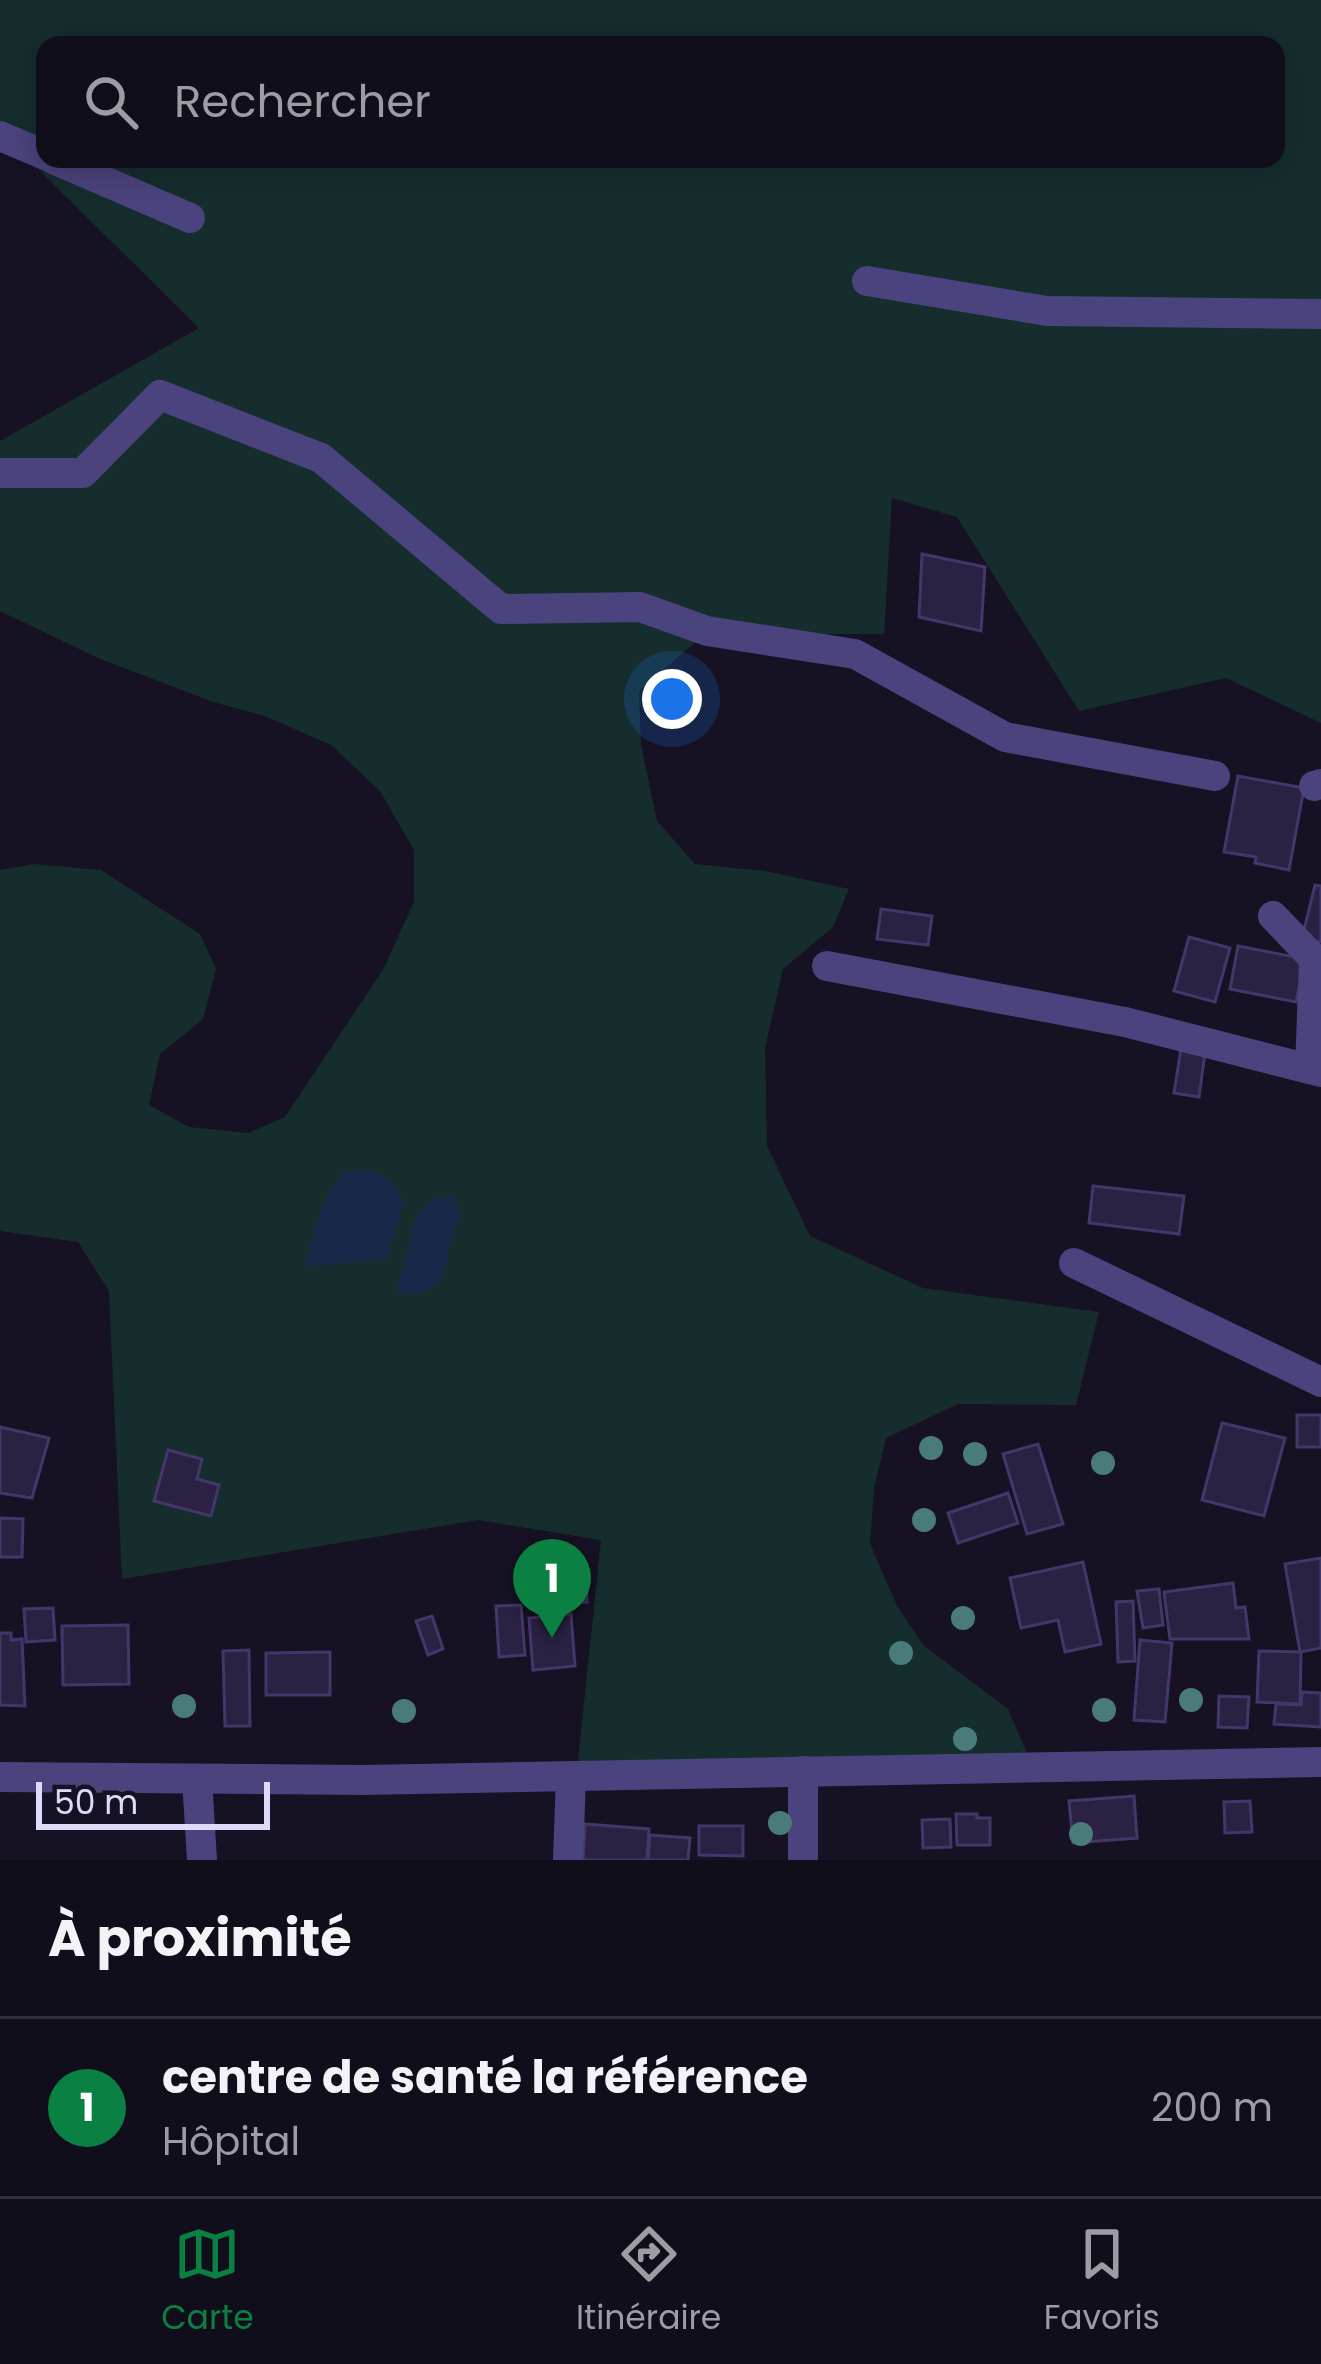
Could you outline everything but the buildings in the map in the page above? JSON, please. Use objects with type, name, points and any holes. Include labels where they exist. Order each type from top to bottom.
[{"type":"street","points":[[0,136],[36,151]]},
{"type":"street","points":[[74,168],[190,218]]},
{"type":"street","points":[[867,281],[1047,311],[1321,314]]},
{"type":"street","points":[[0,473],[83,473],[160,395],[321,458],[501,609],[640,607],[706,631],[855,655],[1005,736],[1215,776]]},
{"type":"street","points":[[827,966],[1125,1022],[1316,1071],[1314,959],[1273,916]]},
{"type":"street","points":[[1074,1263],[1321,1382]]},
{"type":"street","points":[[0,1777],[571,1776],[1321,1762]]},
{"type":"street","points":[[802,1771],[803,1860]]},
{"type":"street","points":[[568,1860],[571,1776]]},
{"type":"street","points":[[196,1778],[202,1860]]},
{"type":"green space","points":[[0,0],[1321,0],[1321,723],[1226,678],[1079,711],[957,517],[892,498],[884,634],[705,634],[639,691],[641,745],[657,821],[695,864],[765,871],[849,889],[833,927],[783,969],[765,1048],[767,1146],[810,1236],[923,1288],[1099,1312],[1076,1405],[958,1404],[886,1438],[874,1488],[870,1544],[897,1606],[923,1645],[1008,1709],[1034,1770],[577,1770],[601,1540],[478,1520],[122,1579],[109,1291],[78,1242],[0,1231],[0,870],[34,864],[101,870],[200,934],[216,969],[203,1019],[160,1054],[149,1105],[189,1127],[248,1133],[285,1117],[383,970],[414,902],[414,850],[380,791],[331,745],[265,716],[213,702],[98,658],[0,611],[0,441],[199,328],[37,168],[1285,168],[1285,36],[36,36],[36,167],[20,151],[0,142]]},
{"type":"water","points":[[371,1170],[394,1183],[404,1202],[387,1259],[305,1267],[323,1203],[343,1172]]},
{"type":"water","points":[[455,1197],[460,1213],[440,1283],[422,1293],[397,1293],[416,1215],[434,1199]]},
{"type":"place","name":"centre de santé la référence","points":[[552,1638]]}]
